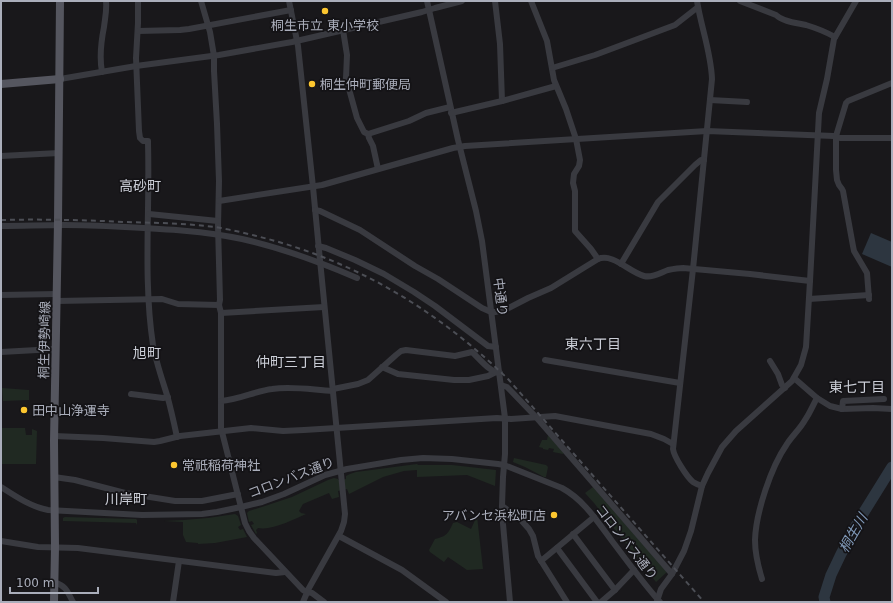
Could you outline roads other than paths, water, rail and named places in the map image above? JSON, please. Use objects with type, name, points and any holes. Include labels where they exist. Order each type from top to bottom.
[{"type":"main road","name":"桐生伊勢崎線","points":[[54,602],[54,436],[60,1]]},
{"type":"main road","points":[[1,84],[60,79]]},
{"type":"street","points":[[102,72],[100,52],[106,15],[106,1]]},
{"type":"street","points":[[138,1],[136,66],[140,135],[142,140],[148,141],[148,299],[154,350],[168,397],[177,437]]},
{"type":"street","points":[[201,1],[213,45],[214,56],[217,124],[222,432],[241,507],[247,527],[251,534],[303,590],[312,593],[324,602]]},
{"type":"street","points":[[289,1],[298,40],[316,210],[318,246],[345,518],[339,536],[307,592],[305,601]]},
{"type":"street","name":"中通り","points":[[427,1],[459,146],[479,225],[492,312],[498,373],[505,418],[505,454],[502,506],[510,602]]},
{"type":"street","points":[[60,79],[136,66],[214,56],[298,40],[422,12],[462,1]]},
{"type":"street","points":[[495,1],[500,44],[502,101]]},
{"type":"street","points":[[532,1],[547,41],[554,80],[566,109],[576,140],[580,160],[579,166],[574,174],[573,183],[575,191],[575,232],[598,259]]},
{"type":"street","points":[[741,1],[779,17],[815,28],[835,37]]},
{"type":"street","points":[[658,601],[661,589],[672,574],[684,552],[691,531],[702,486],[722,447],[730,437],[794,378],[801,366],[806,347],[810,299],[819,110],[835,37],[856,1]]},
{"type":"street","points":[[552,68],[675,25],[697,4],[711,62],[712,79],[673,449],[674,456],[690,479],[696,484],[702,486]]},
{"type":"street","points":[[138,31],[183,30],[291,10]]},
{"type":"street","points":[[343,30],[347,55],[346,78],[357,118],[364,132],[368,134],[373,146],[378,169]]},
{"type":"street","points":[[810,299],[869,297],[868,273],[854,251],[843,191],[838,185],[836,170],[836,136],[846,103],[848,101],[892,83]]},
{"type":"street","points":[[368,134],[409,121],[426,113],[502,101],[556,86]]},
{"type":"street","points":[[710,100],[747,102]]},
{"type":"street","points":[[218,201],[313,187],[459,146],[707,131],[836,136],[840,138],[892,138]]},
{"type":"street","points":[[1,156],[59,153]]},
{"type":"street","points":[[621,264],[658,202],[695,164],[701,160],[704,160]]},
{"type":"street","points":[[316,210],[360,230],[482,308],[492,312],[504,310],[531,296],[551,288],[598,259],[604,257],[621,264],[638,274],[648,276],[673,269],[693,269],[810,281]]},
{"type":"street","points":[[149,214],[218,221]]},
{"type":"street","points":[[1,226],[58,225],[148,228],[219,235],[257,243],[320,262],[357,278]]},
{"type":"street","points":[[318,246],[326,248],[384,274],[435,306],[488,346],[496,347]]},
{"type":"street","points":[[1,295],[57,298],[162,299],[178,304],[219,304]]},
{"type":"street","points":[[221,313],[324,307]]},
{"type":"street","points":[[798,346],[806,347]]},
{"type":"street","points":[[1,352],[55,349]]},
{"type":"street","points":[[221,401],[279,388],[333,390],[368,380],[401,351],[406,350],[455,356],[472,352],[491,369],[498,373]]},
{"type":"street","points":[[545,360],[680,383]]},
{"type":"street","points":[[770,361],[784,388]]},
{"type":"street","points":[[382,367],[398,374],[454,380],[469,380],[498,373]]},
{"type":"street","points":[[794,378],[817,398],[830,406],[842,409],[892,409]]},
{"type":"street","points":[[501,385],[507,387],[536,417],[672,574]]},
{"type":"street","points":[[131,394],[163,398],[168,397]]},
{"type":"street","points":[[762,579],[757,558],[755,540],[763,500],[780,455],[805,420],[817,398]]},
{"type":"street","points":[[842,409],[843,401],[884,399]]},
{"type":"street","points":[[54,436],[147,442],[251,428],[283,431],[555,416],[652,434],[673,444]]},
{"type":"street","name":"コロンバス通り","points":[[1,487],[32,505],[43,509],[142,515],[186,515],[218,512],[241,507],[284,494],[341,470],[401,460],[423,458],[452,459],[504,465],[562,488],[568,491],[583,504],[658,601]]},
{"type":"street","points":[[54,477],[75,480],[125,493],[175,502],[202,501],[238,494]]},
{"type":"street","points":[[502,506],[520,518],[529,529],[538,556],[567,602]]},
{"type":"street","points":[[541,561],[594,517]]},
{"type":"street","points":[[573,534],[615,590]]},
{"type":"street","points":[[339,536],[402,570],[446,602]]},
{"type":"street","points":[[1,541],[36,547],[86,549],[276,573],[286,572]]},
{"type":"street","points":[[557,548],[597,602]]},
{"type":"street","points":[[173,602],[179,560]]},
{"type":"street","points":[[601,602],[634,570]]},
{"type":"street","points":[[55,583],[62,585],[73,602]]},
{"type":"waterway","name":"桐生川","points":[[825,602],[824,597],[831,575],[841,554],[859,520],[892,467]]},
{"type":"railway","points":[[1,220],[161,223],[221,228],[302,249],[335,262],[397,293],[454,332],[508,379],[704,602]]},
{"type":"place","name":"桐生市立 東小学校","points":[[325,11]]},
{"type":"place","name":"桐生仲町郵便局","points":[[312,84]]},
{"type":"place","name":"田中山浄運寺","points":[[24,410]]},
{"type":"place","name":"常祇稲荷神社","points":[[174,465]]},
{"type":"place","name":"アバンセ浜松町店","points":[[554,515]]},
{"type":"district","name":"高砂町","points":[[140,186]]},
{"type":"district","name":"東六丁目","points":[[593,344]]},
{"type":"district","name":"旭町","points":[[147,353]]},
{"type":"district","name":"仲町三丁目","points":[[291,362]]},
{"type":"district","name":"東七丁目","points":[[857,387]]},
{"type":"district","name":"川岸町","points":[[126,499]]}]
